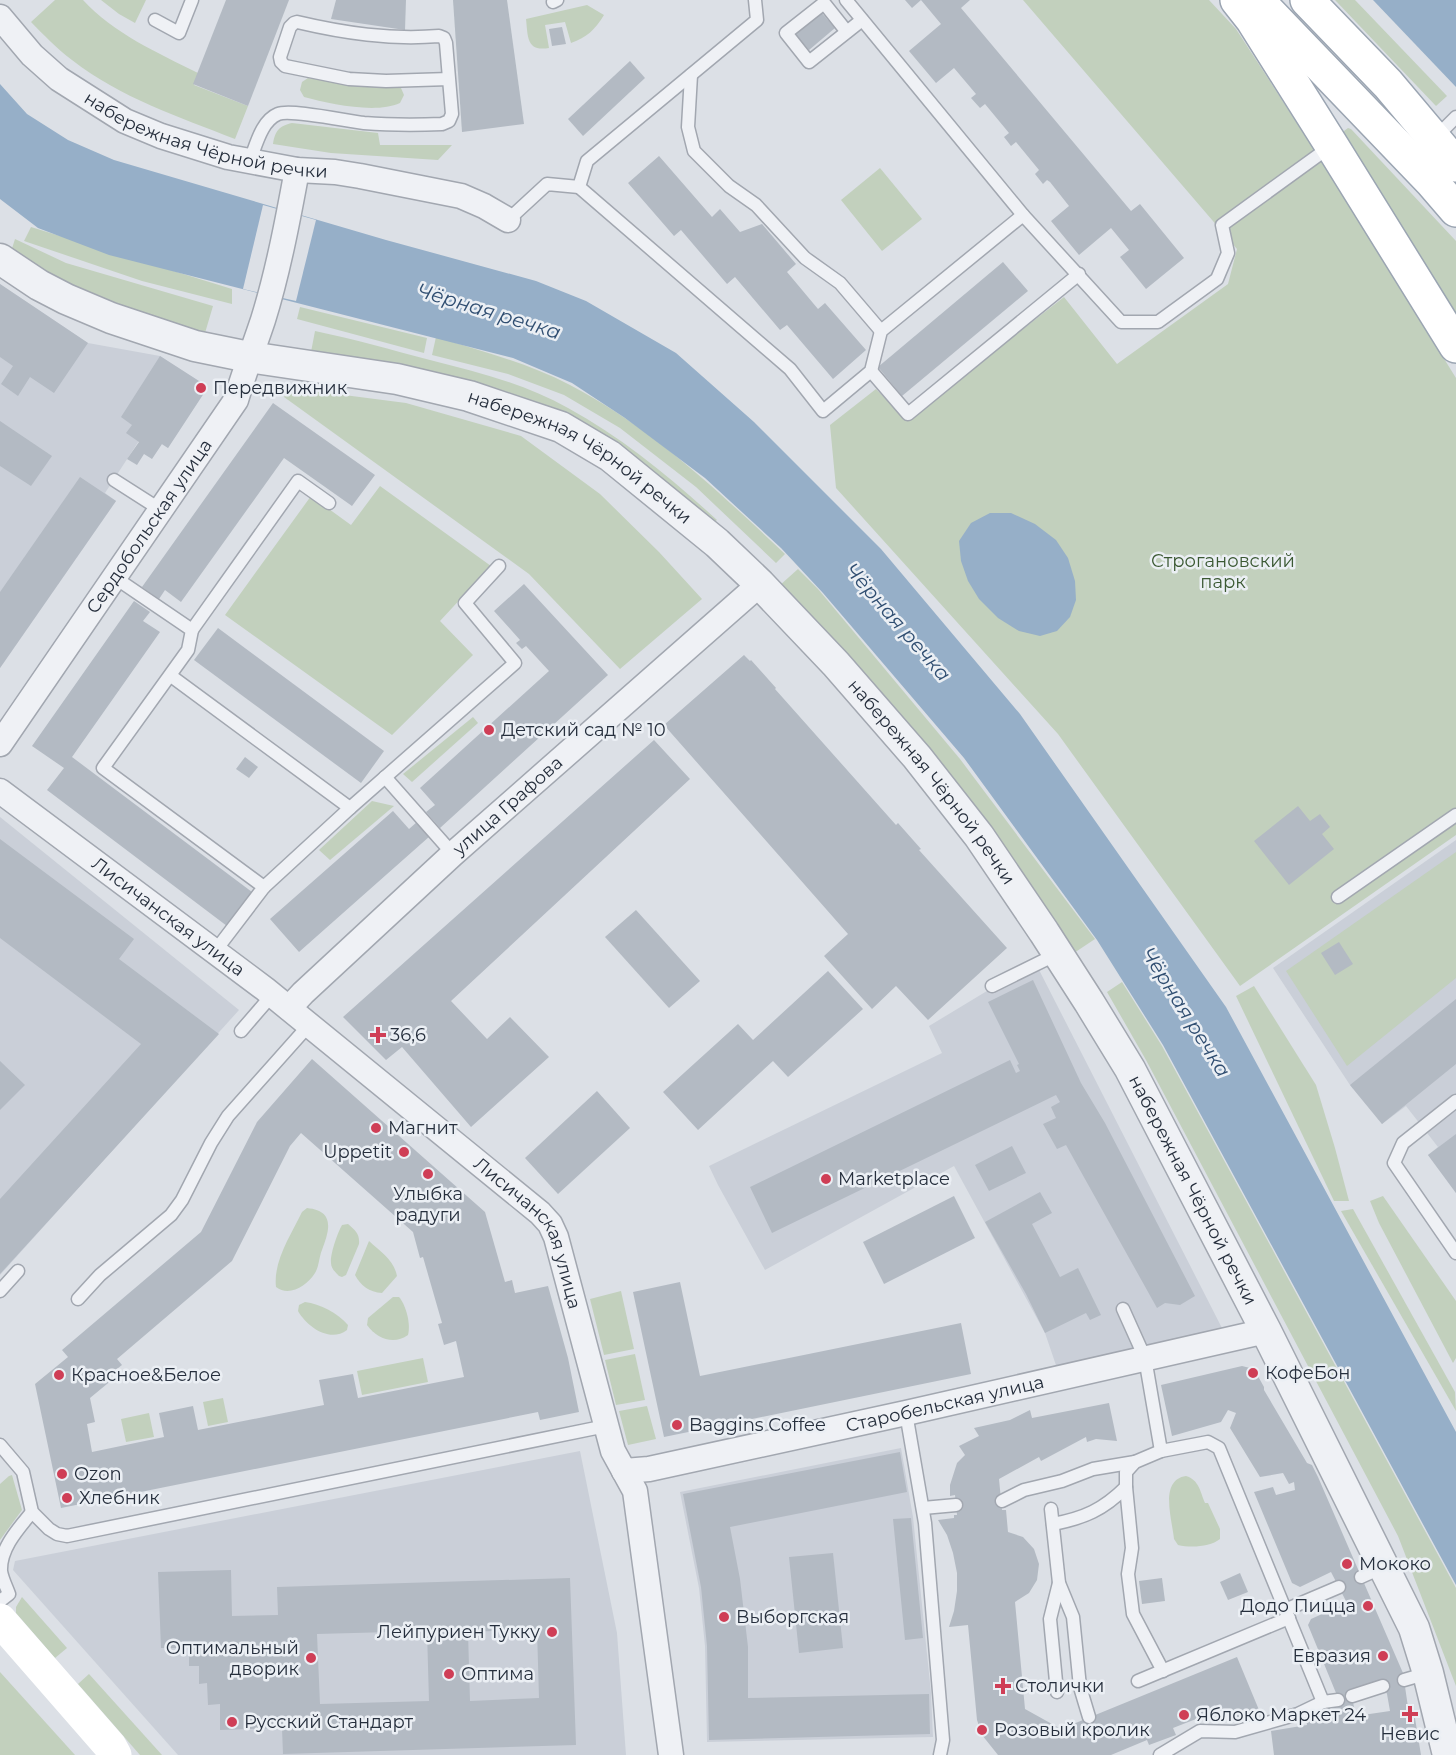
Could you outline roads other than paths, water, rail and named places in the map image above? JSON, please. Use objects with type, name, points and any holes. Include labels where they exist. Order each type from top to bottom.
[{"type":"main road","points":[[1237,0],[1252,19],[1456,346]]},
{"type":"main road","points":[[1257,0],[1431,181],[1456,210]]},
{"type":"main road","points":[[1307,0],[1388,84],[1456,165]]},
{"type":"main road","points":[[1388,84],[1452,130]]},
{"type":"main road","points":[[0,1620],[116,1755]]},
{"type":"street","name":"набережная Чёрной речки","points":[[0,17],[32,55],[59,79],[125,121],[161,136],[228,157],[297,170],[360,176],[461,196],[508,220]]},
{"type":"street","name":"Сердобольская улица","points":[[0,744],[236,400],[263,319],[290,212],[297,170]]},
{"type":"street","name":"набережная Чёрной речки","points":[[0,259],[39,285],[66,299],[111,318],[195,346],[249,357],[397,380],[469,396],[561,427],[610,456],[717,543],[760,584],[836,664],[916,757],[979,836],[1059,954],[1130,1069],[1266,1331],[1373,1572],[1414,1628],[1416,1676],[1448,1755]]},
{"type":"street","name":"улица Графова","points":[[281,1001],[303,993],[453,855],[760,584]]},
{"type":"street","name":"Лисичанская улица","points":[[0,791],[216,950],[281,1001],[540,1213],[550,1224],[556,1237],[613,1451],[635,1491],[671,1755]]},
{"type":"street","name":"Старобельская улица","points":[[624,1471],[649,1468],[906,1413],[1266,1331]]},
{"type":"lane","points":[[155,20],[179,33],[192,0]]},
{"type":"lane","points":[[579,187],[587,161],[757,20],[755,0]]},
{"type":"lane","points":[[846,0],[1023,215],[1121,322],[1158,322],[1217,279],[1228,253],[1222,225],[1332,146]]},
{"type":"lane","points":[[847,32],[824,3],[786,33],[809,62],[847,32],[862,20]]},
{"type":"lane","points":[[250,160],[262,131],[277,114],[288,112],[388,125],[442,124],[449,121],[452,114],[446,43],[444,38],[439,36],[406,38],[378,36],[294,23],[290,27],[280,57],[285,66],[349,79],[386,81],[449,79]]},
{"type":"lane","points":[[691,75],[688,127],[694,151],[729,186],[756,205],[805,258],[840,283],[881,331]]},
{"type":"lane","points":[[508,220],[548,184],[579,187],[789,369],[823,411],[871,371],[881,331],[1023,215]]},
{"type":"lane","points":[[871,371],[908,414],[1078,274]]},
{"type":"lane","points":[[114,480],[161,510]]},
{"type":"lane","points":[[264,886],[103,768],[171,676],[188,651],[192,630],[298,482],[329,502]]},
{"type":"lane","points":[[216,950],[264,886],[515,663],[465,603],[499,566]]},
{"type":"lane","points":[[114,577],[192,630]]},
{"type":"lane","points":[[171,676],[350,808]]},
{"type":"lane","points":[[385,777],[453,855]]},
{"type":"lane","points":[[1338,897],[1456,815]]},
{"type":"lane","points":[[992,986],[1059,954]]},
{"type":"lane","points":[[241,1031],[281,1001]]},
{"type":"lane","points":[[78,1299],[100,1275],[171,1215],[182,1200],[211,1143],[228,1116],[309,1025]]},
{"type":"lane","points":[[1456,1101],[1403,1143],[1394,1163],[1456,1253]]},
{"type":"lane","points":[[0,1291],[18,1271]]},
{"type":"lane","points":[[1123,1308],[1145,1359],[1161,1451]]},
{"type":"lane","points":[[906,1413],[923,1508],[943,1740],[940,1755]]},
{"type":"lane","points":[[0,1445],[23,1472],[32,1512],[49,1529],[67,1536],[606,1426]]},
{"type":"lane","points":[[1002,1501],[1024,1490],[1062,1481],[1093,1469],[1135,1462],[1161,1451],[1208,1442],[1219,1448],[1323,1702]]},
{"type":"lane","points":[[1135,1462],[1126,1472],[1125,1487],[1132,1548],[1128,1574],[1133,1614],[1162,1671]]},
{"type":"lane","points":[[1053,1524],[1074,1520],[1097,1510],[1114,1499],[1125,1487]]},
{"type":"lane","points":[[923,1508],[956,1505]]},
{"type":"lane","points":[[1051,1509],[1059,1583],[1073,1617],[1080,1687],[1089,1717]]},
{"type":"lane","points":[[0,1601],[9,1594],[1,1572],[1,1558],[6,1546],[32,1512]]},
{"type":"lane","points":[[1057,1692],[1050,1619],[1059,1583]]},
{"type":"lane","points":[[1138,1681],[1287,1614],[1339,1587]]},
{"type":"lane","points":[[1352,1696],[1383,1686]]},
{"type":"lane","points":[[1160,1755],[1200,1731],[1235,1732],[1298,1714],[1323,1702],[1338,1700]]},
{"type":"water","points":[[1373,0],[1456,0],[1456,87]]},
{"type":"water","name":"Чёрная речка","points":[[0,84],[27,114],[68,140],[114,160],[386,240],[536,281],[586,301],[676,353],[754,422],[881,549],[1020,714],[1226,1007],[1456,1432],[1456,1585],[1163,1045],[1097,940],[964,758],[823,593],[781,548],[705,478],[625,418],[572,383],[513,358],[109,255],[38,228],[0,199]]},
{"type":"water","points":[[990,513],[1011,513],[1035,524],[1056,540],[1068,558],[1075,581],[1076,600],[1070,617],[1057,631],[1040,636],[1019,631],[998,618],[979,599],[968,581],[961,561],[959,541],[971,523]]},
{"type":"place","name":"Передвижник","points":[[201,388]]},
{"type":"place","name":"Детский сад № 10","points":[[489,730]]},
{"type":"place","name":"36,6","points":[[378,1035]]},
{"type":"place","name":"Магнит","points":[[376,1128]]},
{"type":"place","name":"Uppetit","points":[[404,1152]]},
{"type":"place","name":"Улыбка радуги","points":[[428,1174]]},
{"type":"place","name":"Marketplace","points":[[826,1179]]},
{"type":"place","name":"КофеБон","points":[[1253,1373]]},
{"type":"place","name":"Красное&Белое","points":[[59,1375]]},
{"type":"place","name":"Baggins Coffee","points":[[677,1425]]},
{"type":"place","name":"Ozon","points":[[62,1474]]},
{"type":"place","name":"Хлебник","points":[[67,1498]]},
{"type":"place","name":"Мококо","points":[[1347,1564]]},
{"type":"place","name":"Додо Пицца","points":[[1368,1606]]},
{"type":"place","name":"Выборгская","points":[[724,1617]]},
{"type":"place","name":"Лейпуриен Тукку","points":[[552,1632]]},
{"type":"place","name":"Евразия","points":[[1383,1656]]},
{"type":"place","name":"Оптимальный дворик","points":[[311,1658]]},
{"type":"place","name":"Оптима","points":[[449,1674]]},
{"type":"place","name":"Столички","points":[[1003,1686]]},
{"type":"place","name":"Невис","points":[[1410,1714]]},
{"type":"place","name":"Яблоко Маркет 24","points":[[1184,1715]]},
{"type":"place","name":"Русский Стандарт","points":[[232,1722]]},
{"type":"place","name":"Розовый кролик","points":[[982,1730]]},
{"type":"park label","name":"Строгановский парк","points":[[1223,571]]}]
